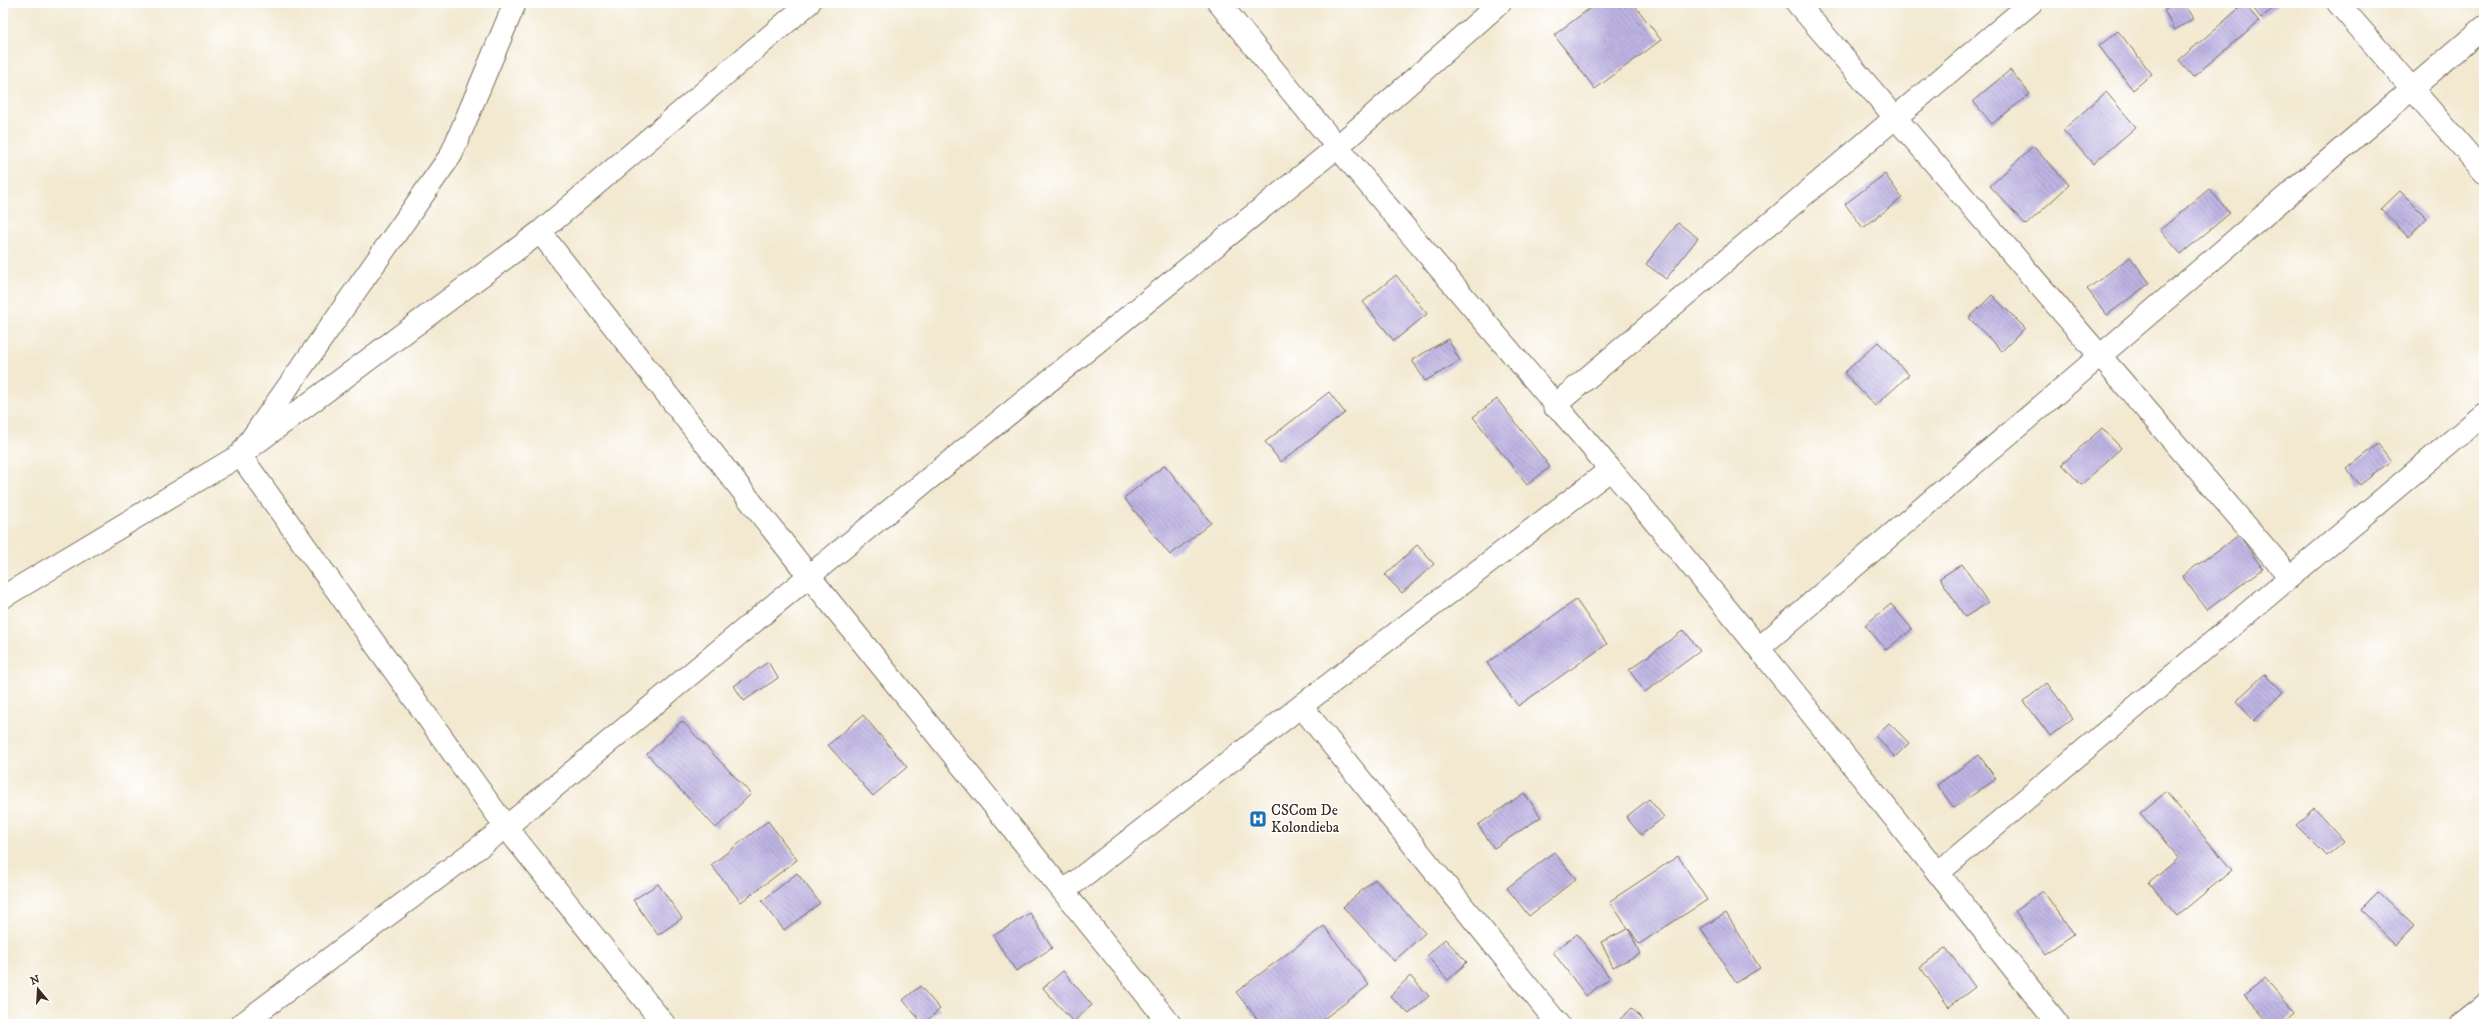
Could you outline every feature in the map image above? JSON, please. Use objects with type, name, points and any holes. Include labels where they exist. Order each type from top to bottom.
[{"type":"street","points":[[240,455],[451,155],[515,3]]},
{"type":"street","points":[[3,597],[240,455],[540,232],[809,3]]},
{"type":"street","points":[[1219,3],[1336,148],[1610,470],[1759,648],[2058,1024]]},
{"type":"street","points":[[242,1024],[506,827],[809,576],[1336,148],[1500,3]]},
{"type":"street","points":[[1797,3],[2290,577]]},
{"type":"street","points":[[1554,406],[1896,119],[2031,3]]},
{"type":"street","points":[[2338,3],[2484,172]]},
{"type":"street","points":[[1759,648],[2484,27]]},
{"type":"street","points":[[540,232],[809,576],[1170,1024]]},
{"type":"street","points":[[1938,873],[2484,414]]},
{"type":"street","points":[[240,455],[506,827],[664,1024]]},
{"type":"street","points":[[1064,891],[1300,706],[1610,470]]},
{"type":"street","points":[[1300,706],[1558,1024]]},
{"type":"street","points":[[2460,1024],[2484,1005]]},
{"type":"building","points":[[1597,3],[1633,3],[1661,40],[1595,89],[1554,35]]},
{"type":"building","points":[[2175,3],[2184,3],[2194,18],[2175,30],[2164,10]]},
{"type":"building","points":[[2249,3],[2280,3],[2261,18]]},
{"type":"building","points":[[2244,4],[2259,21],[2193,77],[2179,60]]},
{"type":"building","points":[[2118,31],[2152,74],[2133,90],[2099,46]]},
{"type":"building","points":[[2010,70],[2030,94],[1992,124],[1973,101]]},
{"type":"building","points":[[2106,92],[2136,127],[2093,164],[2063,130]]},
{"type":"building","points":[[2033,146],[2069,185],[2026,225],[1990,186]]},
{"type":"building","points":[[1885,174],[1902,198],[1863,228],[1845,204]]},
{"type":"building","points":[[2209,189],[2230,213],[2181,254],[2160,230]]},
{"type":"building","points":[[2400,191],[2427,218],[2408,237],[2381,209]]},
{"type":"building","points":[[1678,223],[1698,238],[1666,279],[1646,264]]},
{"type":"building","points":[[2130,257],[2150,283],[2107,315],[2087,289]]},
{"type":"building","points":[[1396,275],[1427,314],[1394,341],[1363,302]]},
{"type":"building","points":[[1992,295],[2025,328],[2002,351],[1969,318]]},
{"type":"building","points":[[1448,339],[1460,361],[1425,381],[1412,360]]},
{"type":"building","points":[[1878,342],[1909,375],[1875,406],[1844,373]]},
{"type":"building","points":[[1329,392],[1345,413],[1281,462],[1265,442]]},
{"type":"building","points":[[1497,399],[1550,467],[1527,485],[1473,417]]},
{"type":"building","points":[[2102,428],[2121,448],[2081,485],[2062,464]]},
{"type":"building","points":[[2378,444],[2391,461],[2360,485],[2347,469]]},
{"type":"building","points":[[1165,465],[1211,523],[1170,555],[1124,498]]},
{"type":"building","points":[[2239,535],[2263,569],[2207,610],[2182,576]]},
{"type":"building","points":[[1417,545],[1434,564],[1402,593],[1385,575]]},
{"type":"building","points":[[1962,564],[1988,603],[1965,617],[1940,578]]},
{"type":"building","points":[[1576,600],[1607,644],[1518,706],[1487,663]]},
{"type":"building","points":[[1891,604],[1912,629],[1886,650],[1865,625]]},
{"type":"building","points":[[1684,630],[1700,651],[1645,692],[1629,670]]},
{"type":"building","points":[[768,662],[778,678],[744,701],[734,686]]},
{"type":"building","points":[[2265,674],[2283,692],[2254,721],[2236,701]]},
{"type":"building","points":[[2047,683],[2073,718],[2050,736],[2024,701]]},
{"type":"building","points":[[863,715],[907,767],[873,796],[828,745]]},
{"type":"building","points":[[682,721],[751,794],[716,828],[647,754]]},
{"type":"building","points":[[1889,723],[1909,743],[1895,757],[1875,736]]},
{"type":"building","points":[[1979,755],[1996,779],[1954,808],[1937,785]]},
{"type":"building","points":[[2166,792],[2232,870],[2177,916],[2149,883],[2179,858],[2140,813]]},
{"type":"building","points":[[1524,793],[1541,817],[1494,848],[1478,825]]},
{"type":"building","points":[[1649,799],[1664,817],[1641,835],[1626,817]]},
{"type":"building","points":[[2314,808],[2344,841],[2327,856],[2296,825]]},
{"type":"building","points":[[768,821],[797,860],[741,902],[711,865]]},
{"type":"building","points":[[1554,852],[1576,879],[1529,916],[1507,888]]},
{"type":"building","points":[[1678,856],[1707,900],[1639,944],[1629,929],[1640,954],[1613,967],[1601,942],[1628,929],[1610,901]]},
{"type":"building","points":[[797,873],[820,903],[784,930],[762,901]]},
{"type":"building","points":[[1375,879],[1425,933],[1394,961],[1343,907]]},
{"type":"building","points":[[658,884],[682,918],[658,935],[633,900]]},
{"type":"building","points":[[2043,891],[2074,934],[2045,954],[2015,911]]},
{"type":"building","points":[[2378,892],[2414,926],[2396,945],[2360,910]]},
{"type":"building","points":[[1030,913],[1052,948],[1016,971],[993,936]]},
{"type":"building","points":[[1726,913],[1760,968],[1736,983],[1701,928]]},
{"type":"building","points":[[1324,926],[1369,985],[1317,1024],[1261,1024],[1236,992]]},
{"type":"building","points":[[1577,934],[1610,978],[1586,996],[1553,952]]},
{"type":"building","points":[[1445,939],[1467,962],[1448,980],[1427,956]]},
{"type":"building","points":[[1946,948],[1975,987],[1949,1007],[1920,967]]},
{"type":"building","points":[[1063,971],[1092,1005],[1073,1022],[1043,988]]},
{"type":"building","points":[[1410,976],[1429,996],[1409,1014],[1390,996]]},
{"type":"building","points":[[2265,978],[2295,1013],[2283,1024],[2270,1024],[2244,995]]},
{"type":"building","points":[[920,986],[940,1009],[923,1024],[903,1000]]},
{"type":"building","points":[[1632,1008],[1646,1024],[1615,1024]]},
{"type":"place","name":"CSCom De Kolondieba","points":[[1258,819]]}]
